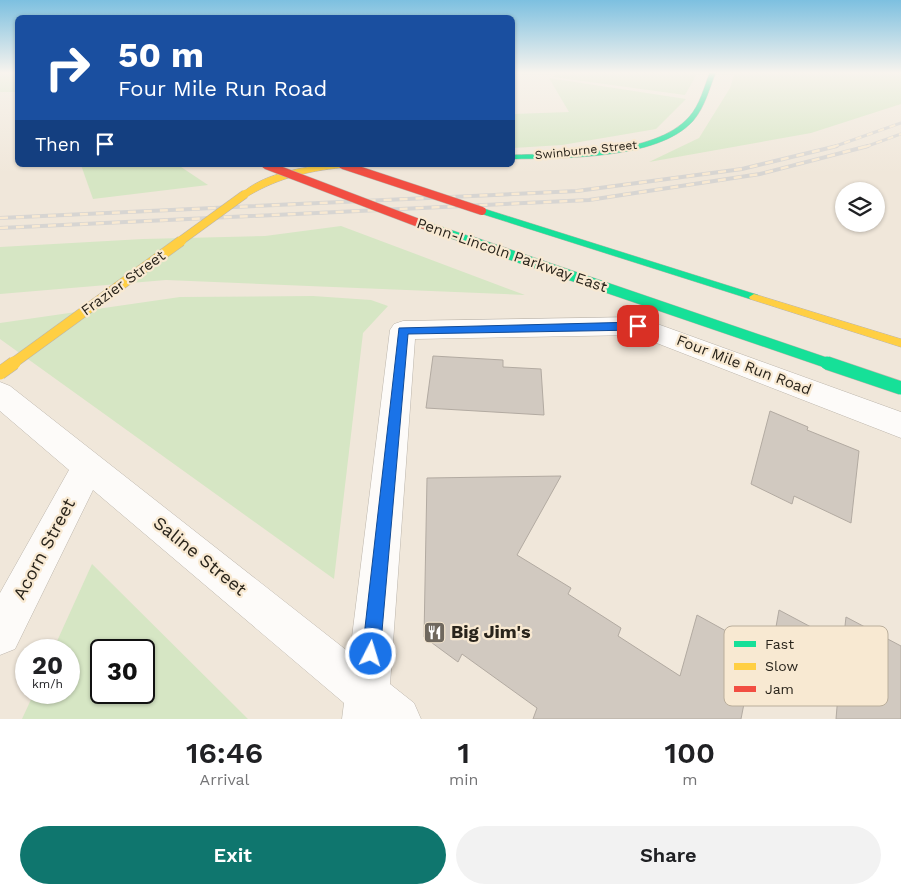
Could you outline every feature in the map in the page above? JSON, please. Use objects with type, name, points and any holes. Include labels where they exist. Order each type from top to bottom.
[{"type":"main road","name":"Swinburne Street","points":[[515,157],[599,151],[658,140],[679,129],[691,118],[697,106]]},
{"type":"main road","name":"Penn-Lincoln Parkway East","points":[[271,167],[370,206],[901,388]]},
{"type":"main road","name":"Frazier Street","points":[[0,373],[245,194],[270,178],[284,172],[314,167]]},
{"type":"main road","name":"Penn-Lincoln Parkway East","points":[[349,167],[399,185],[901,343]]},
{"type":"street","name":"Four Mile Run Road","points":[[366,706],[403,330],[638,326],[901,425]]},
{"type":"street","name":"Saline Street","points":[[0,394],[89,465],[366,706],[398,719]]},
{"type":"street","name":"Acorn Street","points":[[0,634],[89,465]]},
{"type":"green space","points":[[565,106],[679,106],[656,129],[562,145],[515,148],[515,114],[569,112]]},
{"type":"green space","points":[[719,106],[896,106],[811,133],[649,162],[699,138]]},
{"type":"green space","points":[[82,167],[181,167],[208,185],[93,199]]},
{"type":"green space","points":[[341,226],[525,295],[166,280],[0,294],[0,247],[143,239],[265,236]]},
{"type":"green space","points":[[313,296],[371,300],[388,306],[363,333],[334,579],[0,339],[0,323],[180,297]]},
{"type":"green space","points":[[92,564],[248,719],[22,719],[29,704],[80,704],[80,639],[58,639]]},
{"type":"building","points":[[433,356],[503,360],[503,367],[541,369],[544,415],[426,408]]},
{"type":"building","points":[[770,411],[808,427],[807,430],[859,451],[851,523],[794,496],[792,504],[751,484]]},
{"type":"building","points":[[561,476],[517,555],[571,588],[568,594],[621,628],[618,636],[680,676],[697,615],[724,630],[724,706],[744,706],[741,719],[533,719],[537,708],[462,654],[458,662],[424,637],[427,478]]},
{"type":"building","points":[[779,610],[809,626],[776,626]]},
{"type":"building","points":[[846,617],[863,626],[845,626]]},
{"type":"building","points":[[888,639],[901,646],[901,719],[836,719],[837,706],[888,706]]},
{"type":"railway","points":[[833,147],[901,123]]},
{"type":"railway","points":[[867,146],[901,134]]},
{"type":"railway","points":[[0,228],[589,200],[760,174],[867,146]]},
{"type":"railway","points":[[0,218],[577,191],[742,169],[833,147]]},
{"type":"traffic: fast","points":[[515,157],[579,155],[628,149],[650,143],[670,134],[687,123],[699,106]]},
{"type":"traffic: fast","points":[[482,211],[754,297]]},
{"type":"traffic: fast","points":[[424,225],[901,388]]},
{"type":"traffic: slow","points":[[245,194],[282,176],[321,167]]},
{"type":"traffic: slow","points":[[0,373],[245,194]]},
{"type":"traffic: slow","points":[[754,297],[901,343]]},
{"type":"traffic: jam","points":[[271,167],[424,225]]},
{"type":"traffic: jam","points":[[349,167],[482,211]]},
{"type":"place","name":"Big Jim's","points":[[435,632]]},
{"type":"route","points":[[371,654],[403,330],[638,326]]}]
